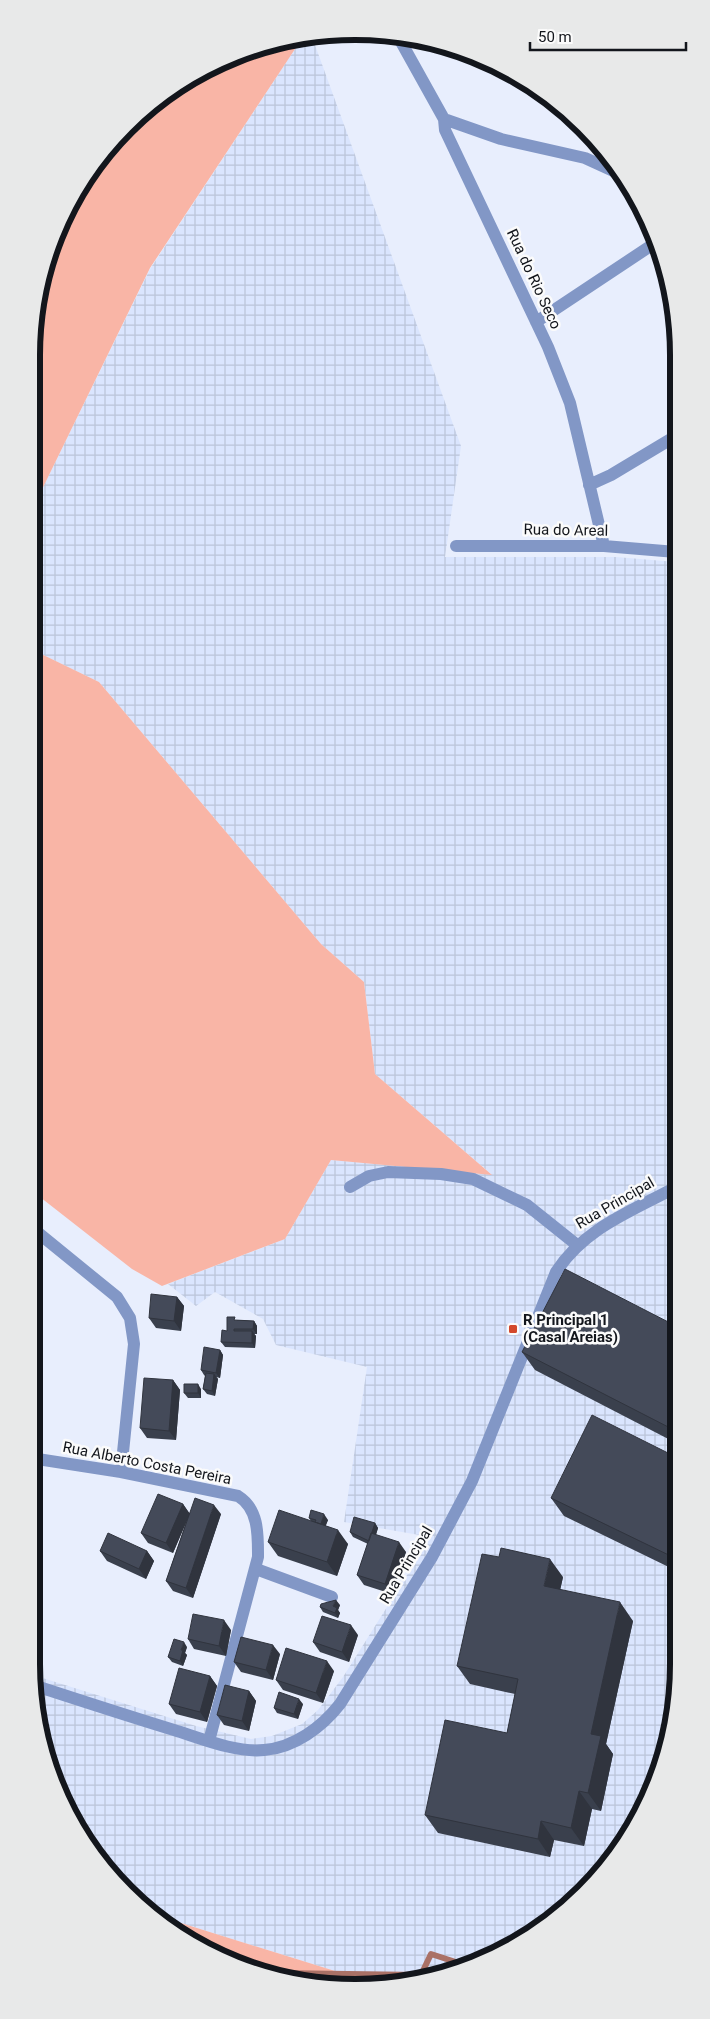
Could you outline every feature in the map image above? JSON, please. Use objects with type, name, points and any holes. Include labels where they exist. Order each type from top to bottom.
[{"type":"street","name":"Rua do Rio Seco","points":[[402,44],[444,119],[445,130],[536,322],[570,403],[604,546]]},
{"type":"street","points":[[444,119],[501,139],[585,158],[609,169]]},
{"type":"street","points":[[536,322],[650,246]]},
{"type":"street","points":[[589,486],[612,475],[670,440]]},
{"type":"street","name":"Rua do Areal","points":[[456,546],[604,546],[670,552]]},
{"type":"street","points":[[350,1187],[369,1176],[388,1172],[441,1174],[473,1178],[527,1205],[577,1245]]},
{"type":"street","name":"Rua Principal","points":[[41,1688],[209,1741],[250,1750],[276,1748],[288,1744],[318,1727],[340,1704],[432,1557],[472,1481],[556,1272],[577,1245],[591,1233],[670,1190]]},
{"type":"street","points":[[40,1233],[117,1297],[130,1318],[134,1344],[121,1472]]},
{"type":"street","name":"Rua Alberto Costa Pereira","points":[[40,1459],[121,1472],[238,1496],[244,1500],[253,1513],[258,1531],[256,1569],[209,1741]]},
{"type":"street","points":[[256,1569],[332,1597]]},
{"type":"shaded area","points":[[314,43],[461,446],[445,557],[616,557],[670,562],[670,1664],[664,1725],[646,1785],[628,1822],[605,1856],[578,1887],[547,1914],[494,1947],[456,1962],[416,1973],[360,1979],[172,1920],[147,1901],[118,1872],[82,1822],[64,1785],[46,1725],[41,1677],[196,1726],[251,1739],[272,1736],[302,1724],[318,1710],[343,1677],[431,1537],[344,1522],[367,1367],[276,1345],[263,1319],[215,1292],[196,1306],[168,1284],[285,1239],[331,1160],[491,1174],[375,1074],[364,982],[321,944],[99,682],[40,653],[40,494],[150,269],[297,45]]},
{"type":"shaded area","points":[[297,45],[150,268],[40,494],[40,355],[43,314],[46,294],[57,254],[64,234],[82,197],[105,163],[132,132],[180,93],[234,64],[273,51]]},
{"type":"shaded area","points":[[40,653],[99,682],[321,944],[364,982],[375,1074],[492,1175],[331,1160],[285,1239],[162,1286],[132,1269],[40,1197]]},
{"type":"shaded area","points":[[172,1920],[360,1979],[314,1976],[273,1968],[216,1947]]},
{"type":"building","points":[[565,1269],[670,1323],[670,1428],[522,1352]]},
{"type":"building","points":[[151,1294],[177,1297],[174,1321],[149,1318]]},
{"type":"building","points":[[227,1317],[235,1317],[234,1320],[254,1321],[253,1329],[234,1329],[234,1331],[252,1331],[252,1343],[221,1342],[222,1330],[227,1331]]},
{"type":"building","points":[[204,1347],[220,1350],[216,1373],[201,1370]]},
{"type":"building","points":[[206,1373],[214,1374],[212,1391],[203,1389]]},
{"type":"building","points":[[144,1378],[173,1380],[169,1431],[140,1428]]},
{"type":"building","points":[[184,1384],[198,1384],[198,1393],[184,1393]]},
{"type":"building","points":[[592,1415],[670,1454],[670,1556],[551,1498]]},
{"type":"building","points":[[158,1494],[183,1504],[166,1543],[141,1533]]},
{"type":"building","points":[[195,1498],[214,1505],[186,1588],[166,1581]]},
{"type":"building","points":[[279,1510],[338,1530],[327,1562],[268,1542]]},
{"type":"building","points":[[311,1510],[324,1514],[321,1524],[309,1518]]},
{"type":"building","points":[[354,1517],[375,1523],[369,1541],[350,1532]]},
{"type":"building","points":[[108,1533],[147,1551],[139,1569],[100,1551]]},
{"type":"building","points":[[371,1533],[399,1542],[385,1584],[357,1575]]},
{"type":"building","points":[[501,1548],[550,1559],[544,1586],[620,1602],[591,1734],[601,1736],[588,1793],[579,1791],[571,1828],[541,1821],[538,1839],[425,1815],[445,1720],[507,1733],[518,1679],[457,1666],[482,1554],[499,1557]]},
{"type":"building","points":[[336,1600],[333,1606],[337,1608],[335,1613],[320,1607],[321,1604]]},
{"type":"building","points":[[193,1614],[224,1620],[219,1646],[188,1639]]},
{"type":"building","points":[[322,1616],[351,1625],[342,1652],[313,1642]]},
{"type":"building","points":[[241,1637],[273,1645],[266,1670],[234,1662]]},
{"type":"building","points":[[174,1639],[184,1642],[180,1661],[168,1657]]},
{"type":"building","points":[[286,1648],[327,1661],[316,1693],[276,1680]]},
{"type":"building","points":[[179,1668],[210,1676],[200,1712],[169,1704]]},
{"type":"building","points":[[225,1685],[249,1691],[242,1721],[217,1715]]},
{"type":"building","points":[[279,1692],[299,1699],[294,1714],[274,1708]]},
{"type":"waterway","points":[[423,1971],[431,1954],[456,1962]]},
{"type":"waterway","points":[[296,1973],[404,1975]]},
{"type":"place","name":"R Principal 1 (Casal Areias)","points":[[513,1329]]}]
